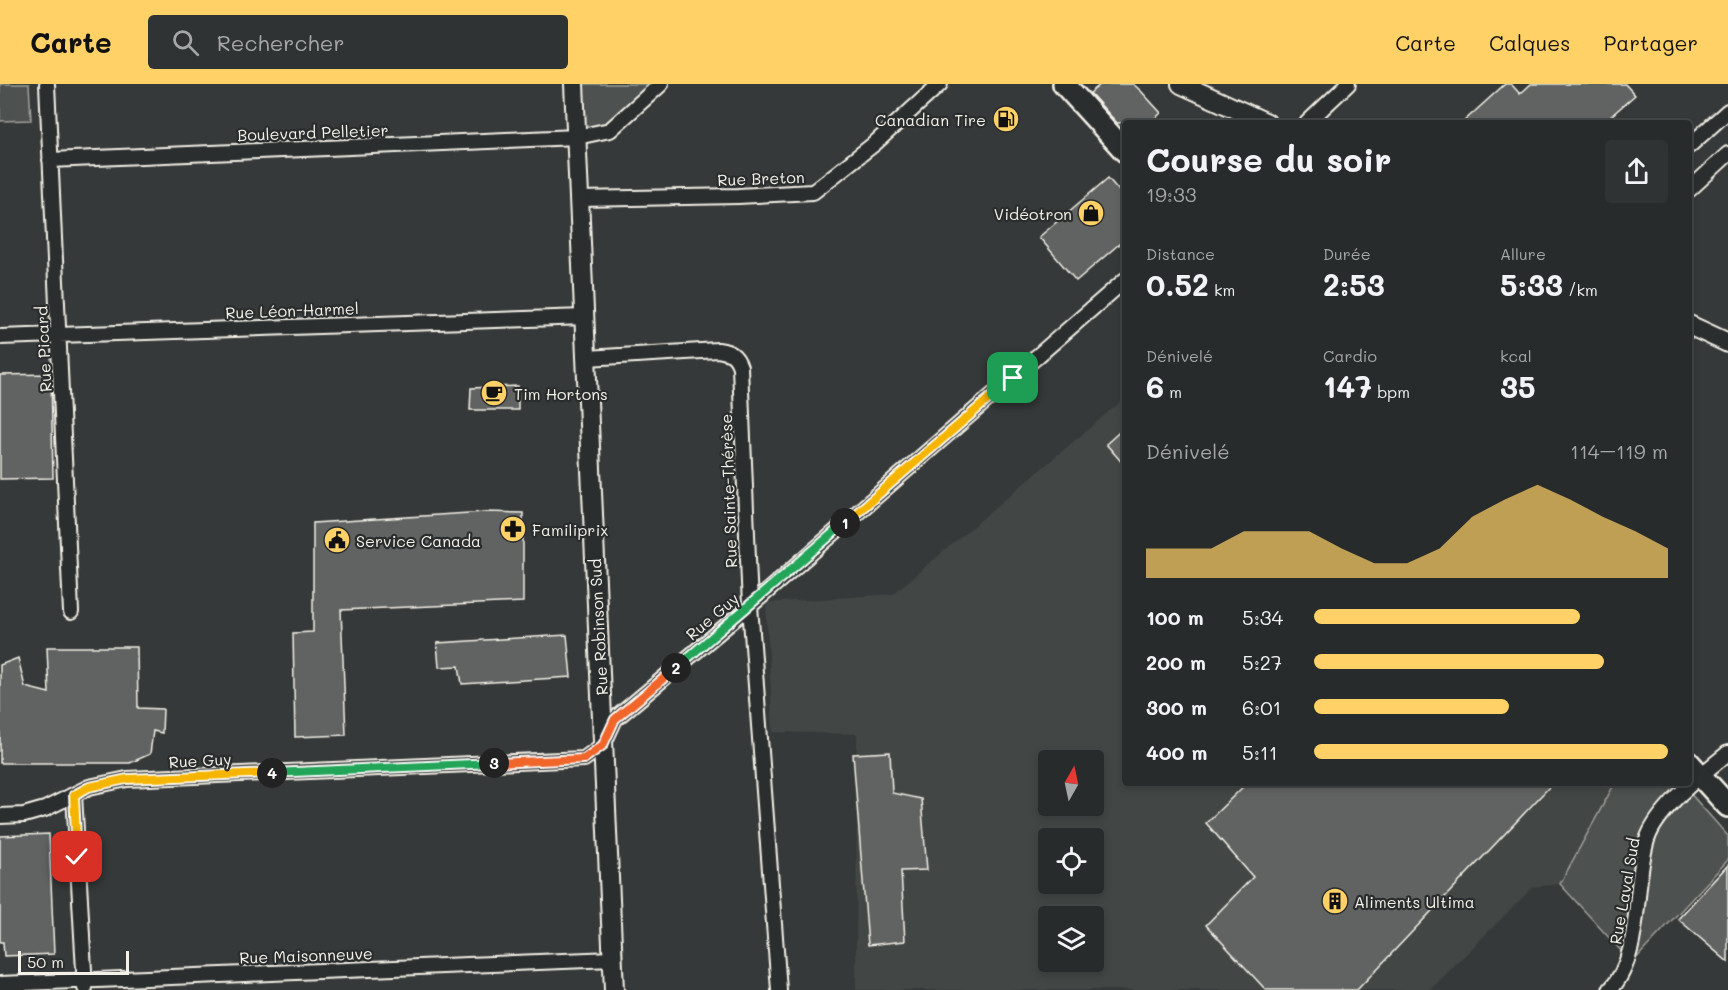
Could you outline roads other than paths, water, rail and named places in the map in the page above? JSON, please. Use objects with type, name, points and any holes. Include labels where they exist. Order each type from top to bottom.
[{"type":"main road","points":[[1064,84],[1122,148]]},
{"type":"main road","points":[[1694,769],[1728,806]]},
{"type":"street","name":"Rue Picard","points":[[47,84],[71,612]]},
{"type":"street","name":"Rue Robinson Sud","points":[[574,84],[614,990]]},
{"type":"street","name":"Boulevard Pelletier","points":[[50,160],[577,137],[610,130],[661,84]]},
{"type":"street","name":"Rue Breton","points":[[579,199],[813,192],[874,144],[940,84]]},
{"type":"street","points":[[1181,84],[1260,120]]},
{"type":"street","points":[[1310,120],[1348,84]]},
{"type":"street","points":[[1692,143],[1728,111]]},
{"type":"street","points":[[1692,186],[1728,154]]},
{"type":"street","name":"Rue Guy","points":[[0,816],[24,815],[45,809],[89,787],[127,779],[584,759],[603,745],[615,719],[750,606],[1122,283]]},
{"type":"street","name":"Rue Léon-Harmel","points":[[0,337],[585,317]]},
{"type":"street","points":[[1692,326],[1728,344]]},
{"type":"street","name":"Rue Sainte-Thérèse","points":[[586,358],[718,350],[729,352],[736,357],[740,367],[750,606],[779,990]]},
{"type":"street","name":"Rue Laval Sud","points":[[1694,769],[1728,753]]},
{"type":"street","name":"Rue Laval Sud","points":[[1610,990],[1630,954],[1648,839],[1659,817],[1682,786]]},
{"type":"street","points":[[74,795],[84,985]]},
{"type":"street","name":"Rue Maisonneuve","points":[[0,984],[84,985],[613,959]]},
{"type":"place","name":"Canadian Tire","points":[[1006,119]]},
{"type":"place","name":"Vidéotron","points":[[1091,213]]},
{"type":"place","name":"Tim Hortons","points":[[494,393]]},
{"type":"place","name":"Familiprix","points":[[513,529]]},
{"type":"place","name":"Service Canada","points":[[337,540]]},
{"type":"place","name":"Aliments Ultima","points":[[1335,901]]}]
